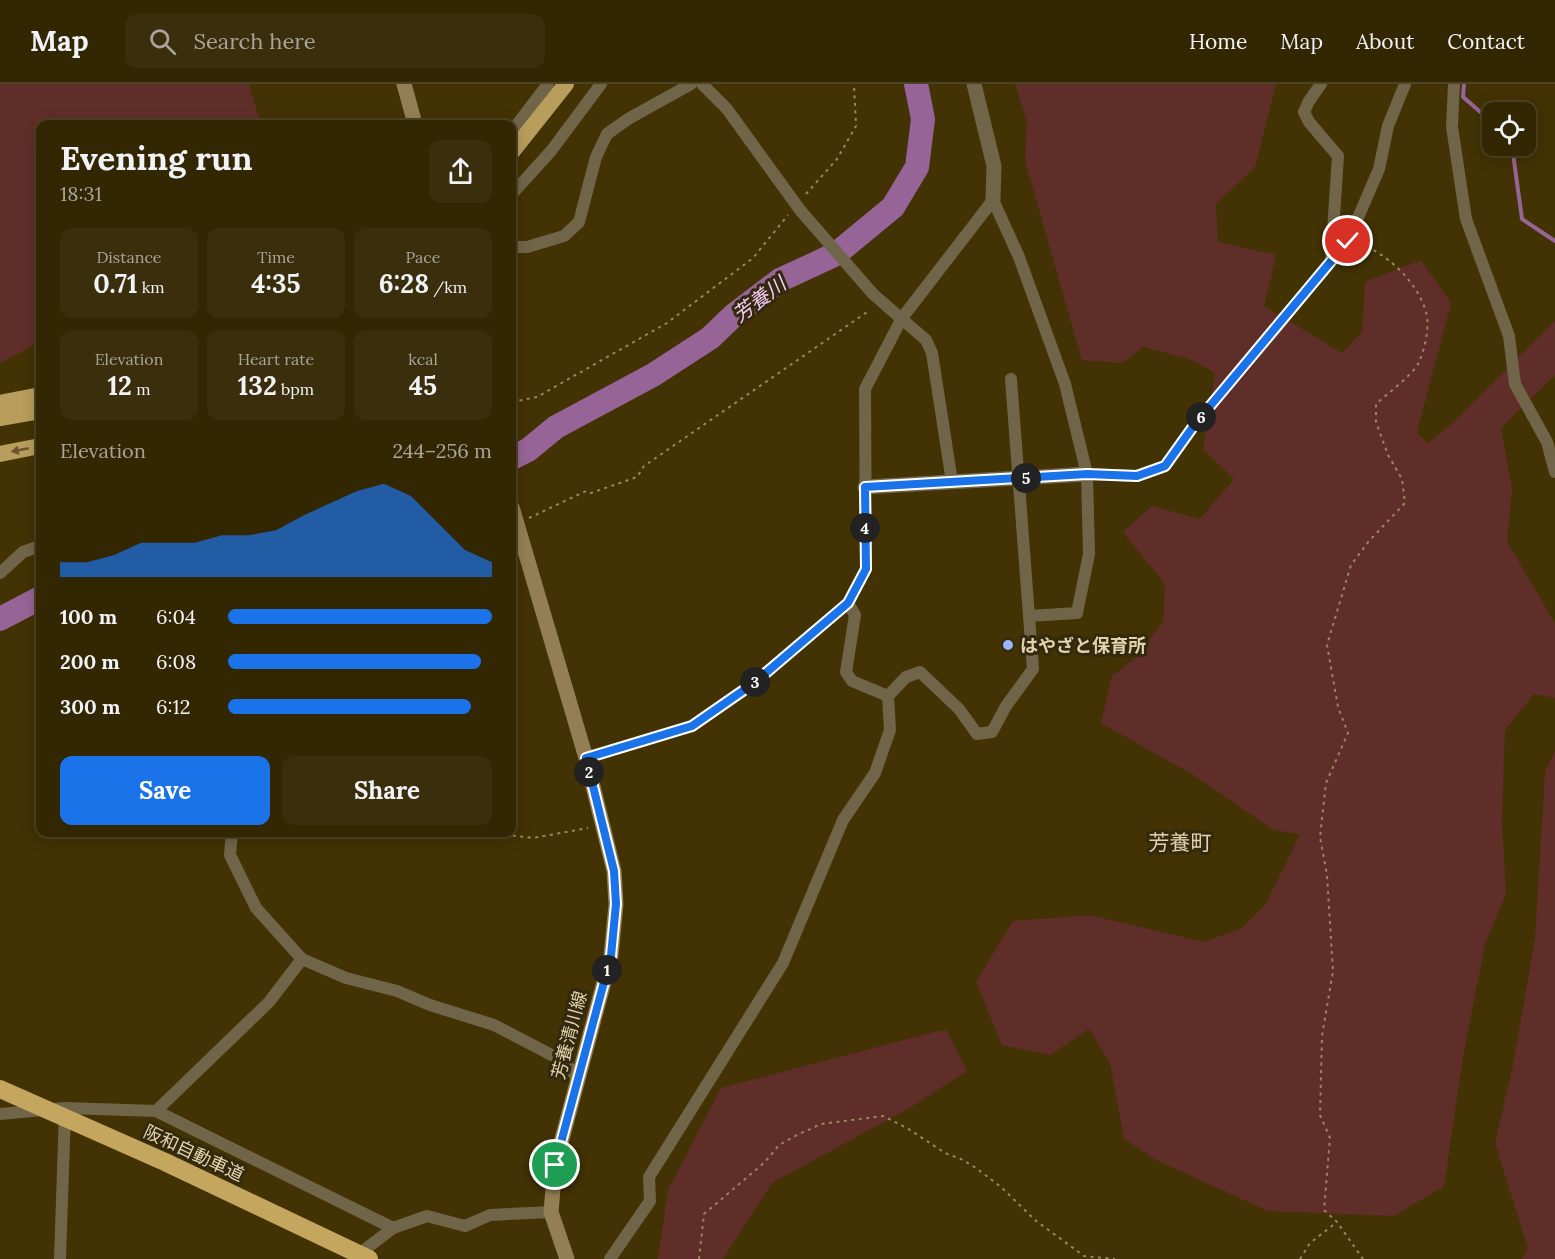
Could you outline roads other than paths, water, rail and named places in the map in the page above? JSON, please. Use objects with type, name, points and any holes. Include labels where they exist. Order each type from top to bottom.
[{"type":"highway","points":[[516,147],[566,84]]},
{"type":"highway","points":[[0,402],[36,396]]},
{"type":"highway","points":[[0,418],[36,412]]},
{"type":"highway","points":[[0,454],[36,447]]},
{"type":"highway","name":"阪和自動車道","points":[[0,1089],[165,1162],[369,1259]]},
{"type":"main road","points":[[404,84],[414,120]]},
{"type":"main road","name":"芳養清川線","points":[[516,527],[586,758],[614,871],[616,904],[611,956],[555,1165],[551,1212],[567,1259]]},
{"type":"street","points":[[516,126],[548,84]]},
{"type":"street","points":[[516,190],[551,151],[601,84]]},
{"type":"street","points":[[516,247],[527,247],[564,236],[579,222],[596,157],[607,134],[628,119],[690,84]]},
{"type":"street","points":[[702,84],[727,109],[798,207],[878,298],[926,340],[932,353],[952,482]]},
{"type":"street","points":[[974,84],[994,166],[993,200],[1019,257],[1065,384],[1087,474],[1089,554],[1077,613],[1029,616]]},
{"type":"street","points":[[1321,84],[1304,112],[1309,122],[1338,156],[1331,261]]},
{"type":"street","points":[[865,487],[1087,474],[1137,476],[1165,466],[1195,424],[1348,241],[1378,169],[1388,126],[1405,84]]},
{"type":"street","points":[[1454,84],[1452,127],[1466,219],[1509,336],[1515,384],[1547,442],[1555,472]]},
{"type":"street","points":[[586,758],[692,726],[754,683],[848,603],[866,569],[866,388],[902,318],[993,200]]},
{"type":"street","points":[[610,1259],[650,1201],[649,1177],[783,963],[843,820],[875,773],[890,730],[888,696],[906,677],[920,672],[959,709],[977,734],[992,732],[1006,706],[1033,669],[1011,379]]},
{"type":"street","points":[[0,573],[23,552],[36,547]]},
{"type":"street","points":[[848,603],[855,615],[846,672],[852,681],[888,696]]},
{"type":"street","points":[[232,837],[230,855],[256,908],[302,959],[346,978],[397,991],[430,1005],[494,1025],[563,1061],[578,1078]]},
{"type":"street","points":[[156,1111],[270,1002],[302,959]]},
{"type":"street","points":[[60,1259],[65,1108]]},
{"type":"street","points":[[0,1114],[65,1108],[156,1111],[393,1228]]},
{"type":"street","points":[[353,1259],[393,1228],[426,1216],[465,1226],[490,1215],[551,1212]]},
{"type":"waterway","name":"芳養川","points":[[516,456],[528,450],[556,427],[653,375],[710,338],[734,315],[780,280],[836,254],[893,207],[917,167],[923,119],[916,84]]},
{"type":"waterway","points":[[1464,84],[1463,97],[1482,113]]},
{"type":"waterway","points":[[1513,156],[1522,219],[1555,241]]},
{"type":"waterway","name":"芳養川","points":[[0,619],[36,600]]},
{"type":"place","name":"はやざと保育所","points":[[1008,645]]},
{"type":"district","name":"芳養町","points":[[1180,842]]}]
